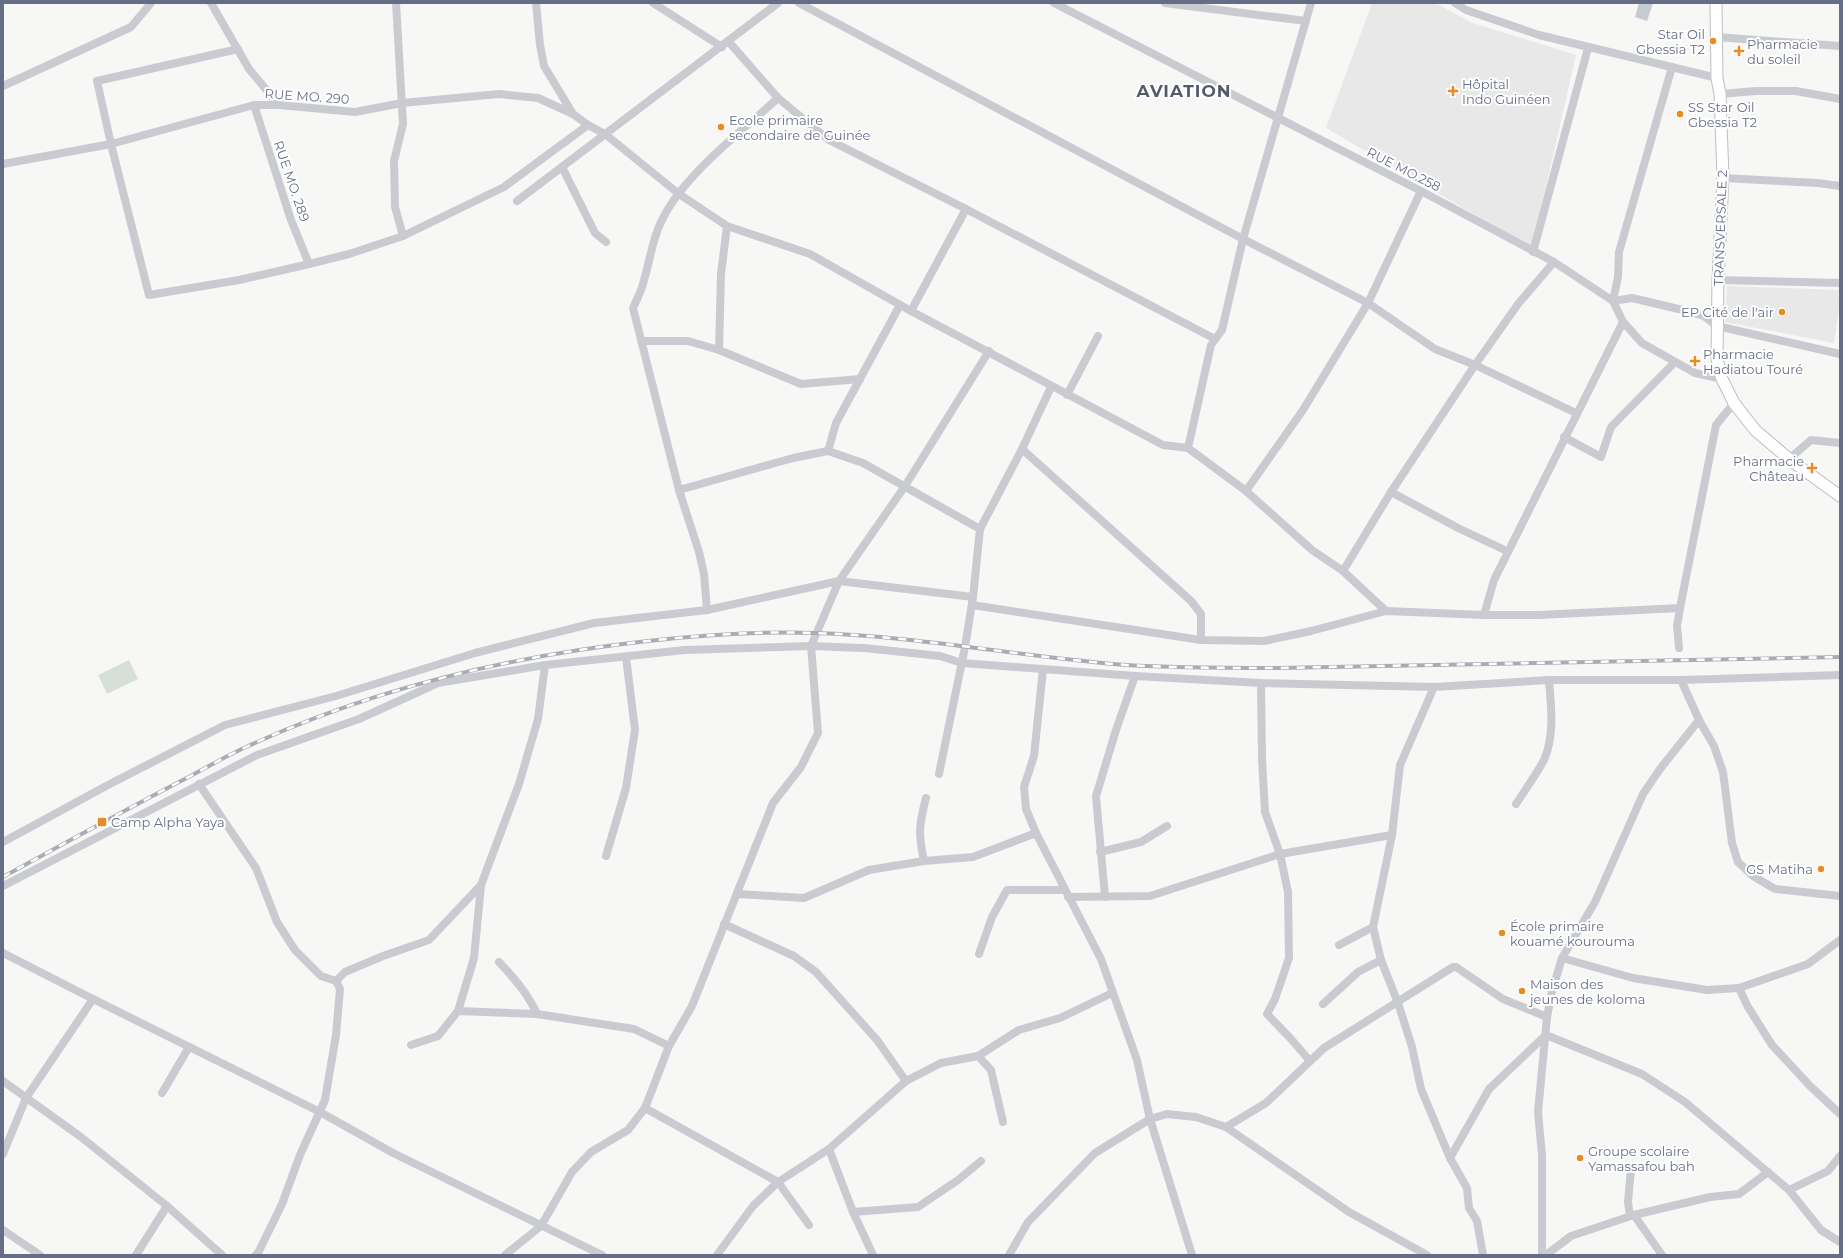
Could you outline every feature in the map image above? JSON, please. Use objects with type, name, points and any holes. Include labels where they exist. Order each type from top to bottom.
[{"type":"main road","name":"TRANSVERSALE 2","points":[[1716,3],[1717,78],[1720,94],[1723,178],[1718,280],[1717,359],[1722,379],[1734,403],[1755,430],[1789,459],[1840,496]]},
{"type":"street","points":[[3,86],[131,27],[151,3]]},
{"type":"street","points":[[396,3],[403,124],[394,161],[395,207],[403,236]]},
{"type":"street","points":[[536,3],[540,45],[544,66],[573,114]]},
{"type":"street","points":[[653,3],[725,45],[778,98],[829,140],[966,209],[1215,339]]},
{"type":"street","points":[[517,201],[725,45],[778,3]]},
{"type":"street","points":[[799,3],[1243,239],[1368,303],[1435,349],[1475,365],[1576,413]]},
{"type":"street","name":"RUE MO.258","points":[[1054,3],[1421,191],[1554,262],[1612,301],[1623,322],[1642,343],[1695,373],[1722,379]]},
{"type":"street","points":[[1165,3],[1306,21]]},
{"type":"street","points":[[1311,3],[1243,239],[1222,330],[1211,345],[1188,448],[1246,491],[1312,550],[1343,571],[1386,611]]},
{"type":"street","points":[[1455,3],[1466,10],[1539,35],[1717,78]]},
{"type":"street","points":[[214,4],[249,69],[279,104]]},
{"type":"street","points":[[1716,37],[1840,46]]},
{"type":"street","points":[[1533,252],[1588,48]]},
{"type":"street","points":[[238,49],[97,81],[111,144],[149,295],[239,280],[309,264],[349,254],[403,236],[504,187],[588,125]]},
{"type":"street","points":[[1672,67],[1619,252],[1618,277],[1612,301],[1632,298],[1688,311],[1704,316],[1717,326],[1840,354]]},
{"type":"street","points":[[1720,94],[1756,91],[1796,91],[1840,99]]},
{"type":"street","name":"RUE MO. 290","points":[[3,164],[111,144],[254,105],[279,104],[355,112],[402,103],[499,94],[538,98],[573,114],[588,125],[605,134],[679,194],[727,226],[810,254],[1051,387],[1163,444],[1188,448]]},
{"type":"street","points":[[707,610],[704,574],[699,552],[679,490],[633,308],[644,282],[655,236],[661,220],[679,194],[704,165],[778,98]]},
{"type":"street","name":"RUE MO. 289","points":[[254,105],[291,220],[309,264]]},
{"type":"street","points":[[562,167],[595,233],[606,242]]},
{"type":"street","points":[[1723,178],[1818,183],[1840,186]]},
{"type":"street","points":[[1246,491],[1303,410],[1368,303],[1421,191]]},
{"type":"street","points":[[911,311],[966,209]]},
{"type":"street","points":[[719,350],[721,274],[727,226]]},
{"type":"street","points":[[1343,571],[1392,492],[1475,365],[1518,304],[1554,262]]},
{"type":"street","points":[[1718,280],[1840,283]]},
{"type":"street","points":[[828,451],[836,423],[900,305]]},
{"type":"street","points":[[1484,615],[1494,580],[1576,413],[1623,322]]},
{"type":"street","points":[[1067,395],[1098,336]]},
{"type":"street","points":[[641,341],[688,341],[719,350],[801,384],[860,379]]},
{"type":"street","points":[[506,1255],[541,1226],[572,1172],[591,1152],[628,1130],[645,1108],[669,1046],[692,1006],[773,803],[801,767],[818,733],[811,646],[839,581],[905,486],[989,352]]},
{"type":"street","points":[[1564,438],[1601,457],[1611,427],[1675,362]]},
{"type":"street","points":[[939,774],[962,663],[972,601],[980,529],[1022,449],[1051,387]]},
{"type":"street","points":[[1679,648],[1677,626],[1716,425],[1734,403]]},
{"type":"street","points":[[1789,459],[1811,440],[1840,443]]},
{"type":"street","points":[[1022,449],[1192,601],[1201,614],[1201,640]]},
{"type":"street","points":[[679,490],[793,458],[828,451],[863,463],[980,529]]},
{"type":"street","points":[[1392,492],[1439,519],[1508,552]]},
{"type":"street","points":[[3,842],[108,785],[225,725],[336,696],[475,653],[594,623],[707,610],[839,581],[972,601],[1201,640],[1264,642],[1386,611],[1484,615],[1539,615],[1680,608]]},
{"type":"street","points":[[3,886],[257,755],[359,719],[438,683],[545,665],[685,650],[811,646],[864,648],[940,656],[962,663],[1043,670],[1261,683],[1434,687],[1549,680],[1681,680],[1840,675]]},
{"type":"street","points":[[606,856],[626,788],[635,730],[626,656]]},
{"type":"street","points":[[411,1045],[438,1036],[458,1011],[474,958],[480,885],[519,784],[538,719],[545,665]]},
{"type":"street","points":[[1043,670],[1034,756],[1024,787],[1026,809],[1066,894],[1101,959],[1137,1060],[1150,1119],[1192,1255]]},
{"type":"street","points":[[1105,897],[1096,796],[1116,730],[1135,676]]},
{"type":"street","points":[[1516,804],[1544,760],[1548,748],[1551,724],[1549,680]]},
{"type":"street","points":[[1681,680],[1699,720],[1714,746],[1723,772],[1732,843],[1738,862],[1753,876],[1775,889],[1840,896]]},
{"type":"street","points":[[1261,683],[1262,759],[1265,812],[1280,854],[1288,892],[1290,958],[1275,999],[1267,1014],[1291,1038],[1310,1061]]},
{"type":"street","points":[[1434,687],[1400,765],[1392,835],[1373,927],[1381,960],[1398,1003],[1412,1047],[1421,1089],[1450,1158],[1467,1188],[1469,1208],[1477,1221],[1483,1255]]},
{"type":"street","points":[[1542,1255],[1542,1155],[1538,1112],[1547,1017],[1552,991],[1562,958],[1595,902],[1643,794],[1660,768],[1699,720]]},
{"type":"street","points":[[199,784],[256,868],[277,922],[295,950],[321,976],[336,981],[340,989],[336,1035],[325,1100],[300,1155],[282,1204],[260,1250],[256,1255]]},
{"type":"street","points":[[924,861],[919,837],[920,821],[926,798]]},
{"type":"street","points":[[1100,852],[1141,842],[1167,826]]},
{"type":"street","points":[[737,894],[804,898],[869,870],[924,861],[973,857],[1036,833]]},
{"type":"street","points":[[979,954],[992,917],[1007,890],[1105,897],[1150,896],[1280,854],[1392,835]]},
{"type":"street","points":[[336,981],[345,972],[383,956],[430,940],[480,885]]},
{"type":"street","points":[[724,924],[794,956],[816,972],[877,1040],[906,1081]]},
{"type":"street","points":[[1339,945],[1373,927]]},
{"type":"street","points":[[1562,958],[1648,980],[1707,990],[1739,988],[1808,964],[1840,940]]},
{"type":"street","points":[[3,953],[93,1000],[320,1112],[393,1153],[602,1255]]},
{"type":"street","points":[[1323,1004],[1358,972],[1381,960]]},
{"type":"street","points":[[499,962],[515,978],[531,1001],[537,1014]]},
{"type":"street","points":[[1226,1127],[1266,1103],[1324,1048],[1398,1003],[1450,968],[1456,967],[1503,999],[1547,1017]]},
{"type":"street","points":[[1739,988],[1748,1007],[1772,1044],[1810,1086],[1840,1114]]},
{"type":"street","points":[[717,1255],[753,1206],[778,1182],[829,1149],[906,1081],[941,1063],[978,1056],[1019,1030],[1060,1018],[1112,993]]},
{"type":"street","points":[[3,1154],[26,1098],[93,1000]]},
{"type":"street","points":[[458,1011],[537,1014],[634,1029],[669,1046]]},
{"type":"street","points":[[1450,1158],[1489,1089],[1546,1035]]},
{"type":"street","points":[[1546,1035],[1642,1074],[1685,1102],[1789,1190],[1821,1230],[1840,1242]]},
{"type":"street","points":[[162,1093],[189,1047]]},
{"type":"street","points":[[978,1056],[990,1070],[1003,1122]]},
{"type":"street","points":[[3,1081],[81,1136],[167,1206],[222,1255]]},
{"type":"street","points":[[645,1108],[778,1182],[809,1225]]},
{"type":"street","points":[[1009,1255],[1028,1222],[1095,1153],[1150,1119],[1167,1114],[1196,1118],[1226,1127],[1349,1212],[1427,1255]]},
{"type":"street","points":[[829,1149],[853,1212],[873,1255]]},
{"type":"street","points":[[1789,1190],[1828,1171],[1840,1156]]},
{"type":"street","points":[[853,1212],[918,1207],[958,1180],[981,1161]]},
{"type":"street","points":[[1631,1169],[1629,1191],[1632,1215],[1662,1255]]},
{"type":"street","points":[[1546,1255],[1571,1236],[1632,1215],[1710,1198],[1740,1194],[1768,1172]]},
{"type":"street","points":[[136,1255],[167,1206]]},
{"type":"street","points":[[3,1230],[40,1255]]},
{"type":"shaded area","name":"Hôpital Indo Guinéen","points":[[1372,3],[1435,3],[1473,23],[1576,55],[1532,248],[1326,128]]},
{"type":"shaded area","points":[[1639,3],[1653,3],[1647,21],[1635,17]]},
{"type":"shaded area","name":"EP Cité de l'air","points":[[1727,286],[1840,290],[1840,302],[1834,343],[1725,322]]},
{"type":"shaded area","points":[[129,660],[138,679],[107,694],[98,675]]},
{"type":"railway","points":[[3,877],[236,752],[292,727],[341,708],[442,678],[493,666],[596,647],[731,634],[814,633],[892,638],[1126,665],[1202,668],[1279,668],[1840,657]]},
{"type":"place","name":"Star Oil Gbessia T2","points":[[1713,41]]},
{"type":"place","name":"Pharmacie du soleil","points":[[1739,51]]},
{"type":"place","name":"Hôpital Indo Guinéen","points":[[1453,91]]},
{"type":"place","name":"SS Star Oil Gbessia T2","points":[[1680,114]]},
{"type":"place","name":"Ecole primaire secondaire de Guinée","points":[[721,127]]},
{"type":"place","name":"EP Cité de l'air","points":[[1782,312]]},
{"type":"place","name":"Pharmacie Hadiatou Touré","points":[[1695,361]]},
{"type":"place","name":"Pharmacie Château","points":[[1812,468]]},
{"type":"place","name":"Camp Alpha Yaya","points":[[102,822]]},
{"type":"place","name":"GS Matiha","points":[[1821,869]]},
{"type":"place","name":"École primaire kouamé kourouma","points":[[1502,933]]},
{"type":"place","name":"Maison des jeunes de koloma","points":[[1522,991]]},
{"type":"place","name":"Groupe scolaire Yamassafou bah","points":[[1580,1158]]},
{"type":"district","name":"AVIATION","points":[[1184,91]]}]
